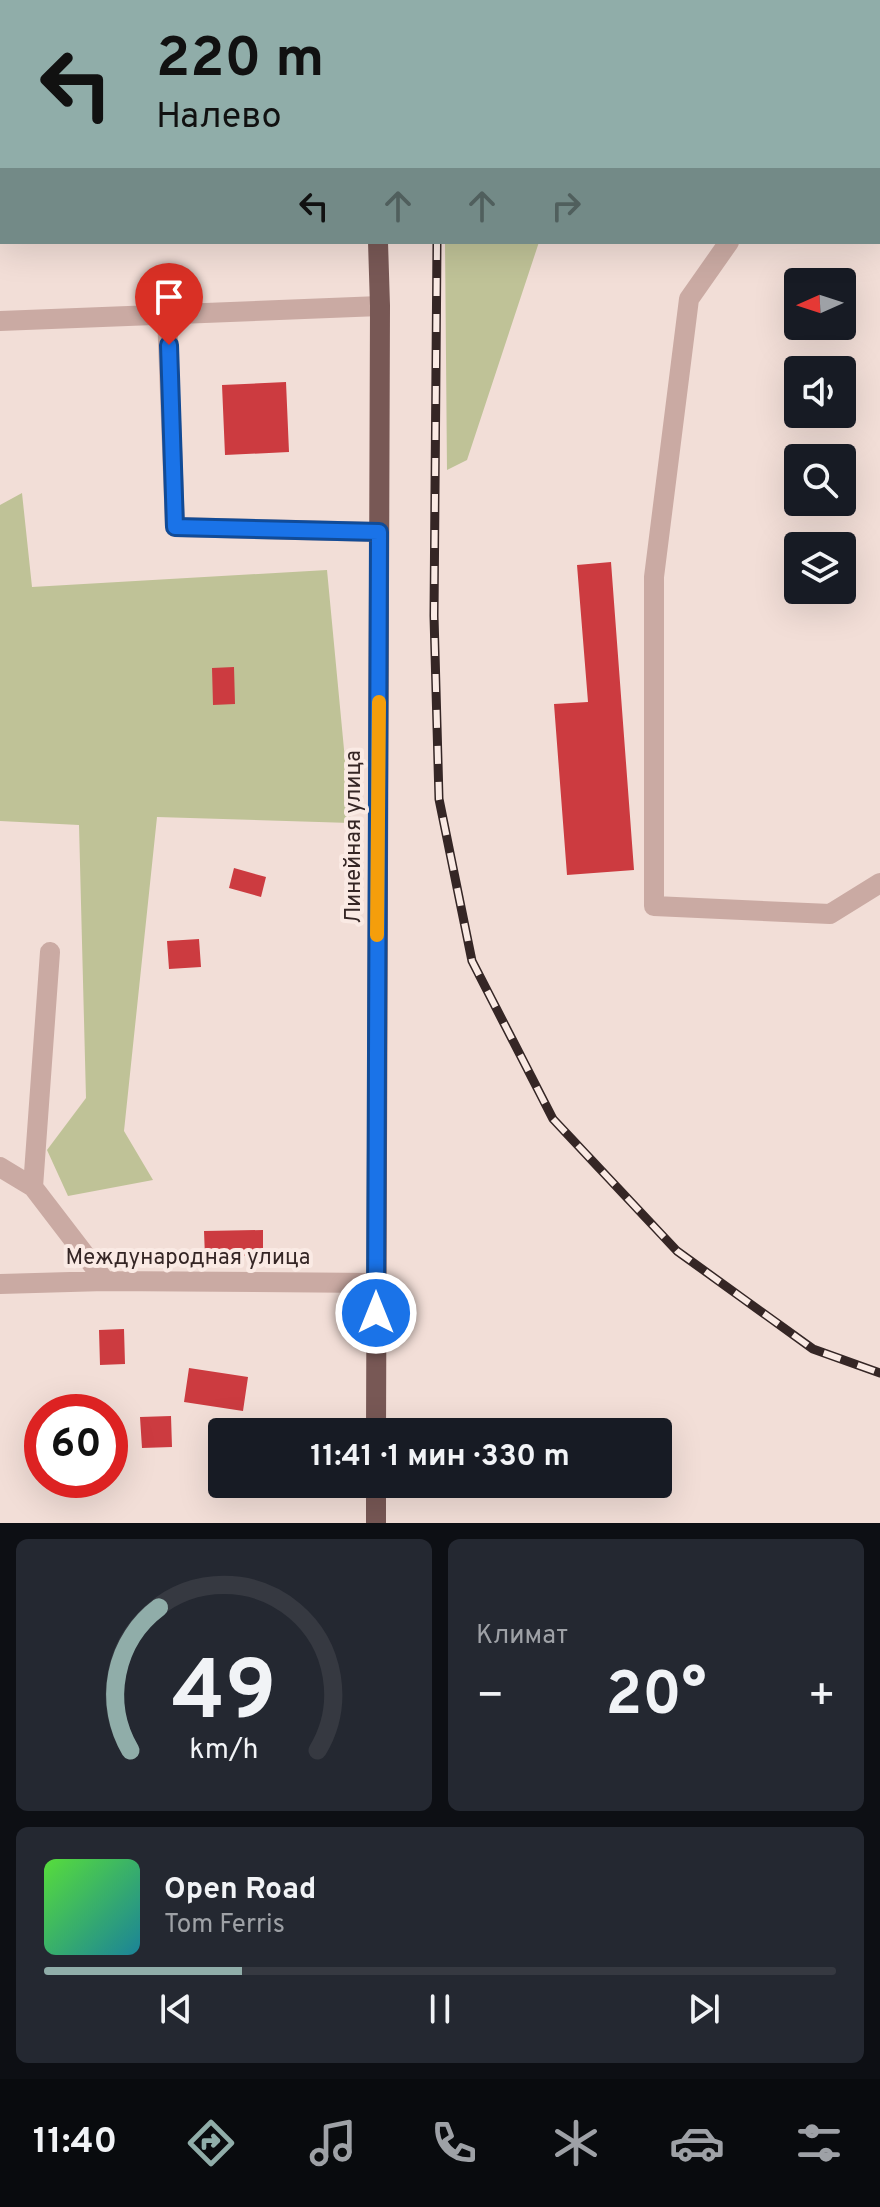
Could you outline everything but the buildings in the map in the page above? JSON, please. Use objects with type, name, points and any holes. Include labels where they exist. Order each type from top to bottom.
[{"type":"main road","name":"Линейная улица","points":[[376,1418],[378,244]]},
{"type":"main road","points":[[376,1498],[376,1523]]},
{"type":"street","points":[[728,244],[689,299],[654,577],[654,906],[830,914],[880,883]]},
{"type":"street","points":[[0,321],[380,306]]},
{"type":"street","points":[[167,314],[175,527],[379,532]]},
{"type":"street","points":[[33,1187],[50,952]]},
{"type":"street","points":[[0,1167],[33,1187],[105,1281]]},
{"type":"street","name":"Международная улица","points":[[0,1284],[105,1281],[376,1283]]},
{"type":"green space","points":[[445,244],[538,244],[467,460],[447,470]]},
{"type":"green space","points":[[22,493],[32,587],[327,570],[351,823],[157,817],[124,1131],[153,1180],[68,1196],[47,1150],[86,1098],[79,825],[0,821],[0,505]]},
{"type":"railway","points":[[437,244],[434,616],[439,799],[472,961],[553,1119],[677,1251],[813,1349],[880,1373]]},
{"type":"slow traffic","points":[[377,935],[379,702]]},
{"type":"route","points":[[169,345],[175,527],[379,532],[376,1313]]}]
